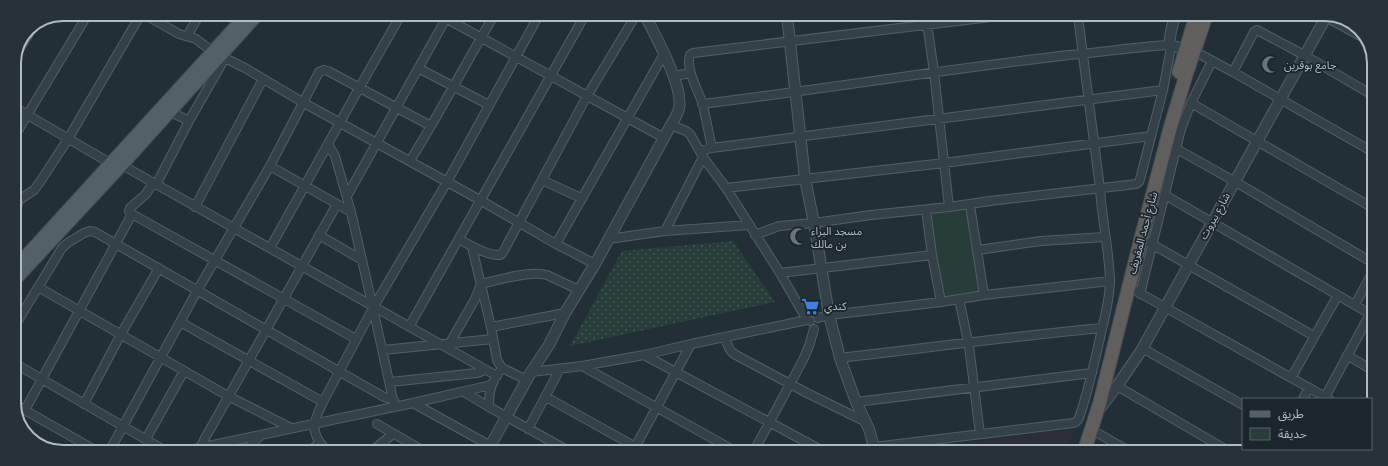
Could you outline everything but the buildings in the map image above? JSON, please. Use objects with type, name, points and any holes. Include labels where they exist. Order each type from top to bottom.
[{"type":"highway","name":"شارع أحمد المقريف","points":[[1087,445],[1134,291],[1147,241],[1171,125],[1190,50],[1195,21]]},
{"type":"highway","name":"شارع أحمد المقريف","points":[[1078,445],[1088,417],[1098,382],[1138,219],[1190,50],[1204,21]]},
{"type":"main road","points":[[21,273],[171,112],[219,55],[242,21]]},
{"type":"main road","points":[[21,261],[110,163],[251,21]]},
{"type":"street","points":[[21,126],[84,21]]},
{"type":"street","points":[[21,197],[37,186],[68,138],[137,21]]},
{"type":"street","points":[[156,21],[179,34],[196,39],[219,55],[594,264]]},
{"type":"street","points":[[187,36],[196,21]]},
{"type":"street","points":[[270,248],[339,122],[398,21]]},
{"type":"street","points":[[347,196],[442,21]]},
{"type":"street","points":[[454,21],[664,138]]},
{"type":"street","points":[[410,161],[490,21]]},
{"type":"street","points":[[317,445],[319,443],[315,437],[314,424],[323,402],[373,308],[447,182],[536,21]]},
{"type":"street","points":[[409,327],[582,21]]},
{"type":"street","points":[[459,239],[472,247],[495,255],[500,256],[504,251],[587,96],[632,21]]},
{"type":"street","points":[[494,445],[529,376],[549,345],[565,313],[608,239],[679,108],[680,102],[678,90],[673,76],[648,21]]},
{"type":"street","points":[[788,21],[805,179],[814,223],[829,315],[840,358],[856,402],[869,429],[872,445]]},
{"type":"street","points":[[712,148],[702,104],[689,60],[690,55],[693,53],[896,29],[923,21]]},
{"type":"street","points":[[926,21],[934,72],[950,208]]},
{"type":"street","points":[[902,445],[1076,422],[1081,413],[1110,295],[1110,282],[1095,143],[1079,21]]},
{"type":"street","points":[[755,235],[779,226],[950,208],[1074,191],[1132,185],[1138,182],[1163,90],[1174,21]]},
{"type":"street","name":"شارع بيروت","points":[[1098,411],[1117,386],[1142,348],[1323,21]]},
{"type":"street","points":[[1337,23],[1350,30]]},
{"type":"street","points":[[1233,72],[1254,32],[1257,30],[1304,55],[1367,92]]},
{"type":"street","points":[[702,104],[795,93],[934,72],[1128,48],[1169,45],[1190,50],[1212,61],[1367,149]]},
{"type":"street","points":[[556,244],[664,54]]},
{"type":"street","points":[[219,55],[189,121],[155,184],[130,208],[129,211],[215,261],[356,339]]},
{"type":"street","points":[[1212,61],[1191,103],[1176,148],[1164,195],[1147,241],[1314,336]]},
{"type":"street","points":[[418,68],[489,105]]},
{"type":"street","points":[[113,445],[197,291],[270,166],[319,72],[322,70],[328,71],[431,126]]},
{"type":"street","points":[[673,76],[692,73]]},
{"type":"street","points":[[195,207],[263,79]]},
{"type":"street","points":[[665,231],[702,154],[712,148],[939,119],[982,112],[1163,90]]},
{"type":"street","points":[[1191,103],[1367,204]]},
{"type":"street","points":[[21,111],[110,163]]},
{"type":"street","points":[[171,112],[189,121]]},
{"type":"street","points":[[671,125],[690,134],[749,224],[810,323]]},
{"type":"street","points":[[726,188],[944,163],[1151,136]]},
{"type":"street","points":[[328,144],[335,156],[347,196],[394,403]]},
{"type":"street","points":[[1176,148],[1367,260]]},
{"type":"street","points":[[122,165],[302,266],[373,308],[446,345],[496,376]]},
{"type":"street","points":[[270,166],[351,212]]},
{"type":"street","points":[[542,180],[581,198]]},
{"type":"street","points":[[1164,195],[1367,312]]},
{"type":"street","points":[[202,445],[265,329],[337,204]]},
{"type":"street","points":[[970,205],[984,294]]},
{"type":"street","points":[[926,210],[932,255],[941,302]]},
{"type":"street","points":[[25,410],[132,214]]},
{"type":"street","points":[[608,239],[665,231],[749,224]]},
{"type":"street","points":[[21,315],[62,248],[84,233],[90,231],[95,232],[394,403]]},
{"type":"street","points":[[319,236],[362,260]]},
{"type":"street","points":[[978,250],[1041,241],[1105,237]]},
{"type":"street","points":[[472,247],[491,327],[497,360],[502,368],[529,376],[560,369],[644,355],[724,337],[810,323]]},
{"type":"street","points":[[780,273],[932,255]]},
{"type":"street","points":[[84,404],[121,334],[159,268]]},
{"type":"street","points":[[481,284],[542,273],[579,290]]},
{"type":"street","points":[[757,445],[809,346],[810,323],[813,318],[941,302],[984,294],[1110,282]]},
{"type":"street","points":[[1355,305],[1367,282]]},
{"type":"street","points":[[446,345],[474,299],[481,284]]},
{"type":"street","points":[[38,287],[228,396],[291,428]]},
{"type":"street","points":[[1134,291],[1327,398],[1347,356],[1367,321]]},
{"type":"street","points":[[1291,378],[1338,295]]},
{"type":"street","points":[[959,299],[968,343],[980,434]]},
{"type":"street","points":[[491,327],[565,313]]},
{"type":"street","points":[[180,322],[323,402]]},
{"type":"street","points":[[840,358],[1002,338],[1102,328]]},
{"type":"street","points":[[724,337],[730,350],[734,354],[866,422]]},
{"type":"street","points":[[383,350],[446,345],[493,339]]},
{"type":"street","points":[[636,445],[691,344]]},
{"type":"street","points":[[1142,348],[1242,404]]},
{"type":"street","points":[[644,355],[812,445]]},
{"type":"street","points":[[1347,356],[1367,367]]},
{"type":"street","points":[[582,366],[724,445]]},
{"type":"street","points":[[21,367],[156,445]]},
{"type":"street","points":[[489,407],[492,385],[502,368]]},
{"type":"street","points":[[528,429],[560,369]]},
{"type":"street","points":[[390,382],[477,373],[485,370]]},
{"type":"street","points":[[146,439],[184,371]]},
{"type":"street","points":[[856,402],[1092,373]]},
{"type":"street","points":[[212,445],[314,424],[394,403],[413,403],[492,385]]},
{"type":"street","points":[[1117,386],[1218,445]]},
{"type":"street","points":[[1304,398],[1309,388]]},
{"type":"street","points":[[464,392],[558,445]]},
{"type":"street","points":[[546,397],[629,445]]},
{"type":"street","points":[[413,403],[485,445]]},
{"type":"street","points":[[22,408],[86,445]]},
{"type":"street","points":[[377,424],[413,445]]},
{"type":"street","points":[[1092,430],[1119,445]]},
{"type":"street","points":[[379,445],[393,434]]},
{"type":"street","points":[[251,445],[260,436]]},
{"type":"shaded area","points":[[1074,429],[1068,445],[945,445]]},
{"type":"green space","points":[[970,205],[983,294],[941,301],[927,210]]},
{"type":"green space","points":[[733,241],[775,302],[570,346],[622,251]]},
{"type":"place","name":"جامع بوقرين","points":[[1271,65]]},
{"type":"place","name":"مسجد البراء بن مالك","points":[[798,237]]},
{"type":"place","name":"كندي","points":[[811,306]]}]
